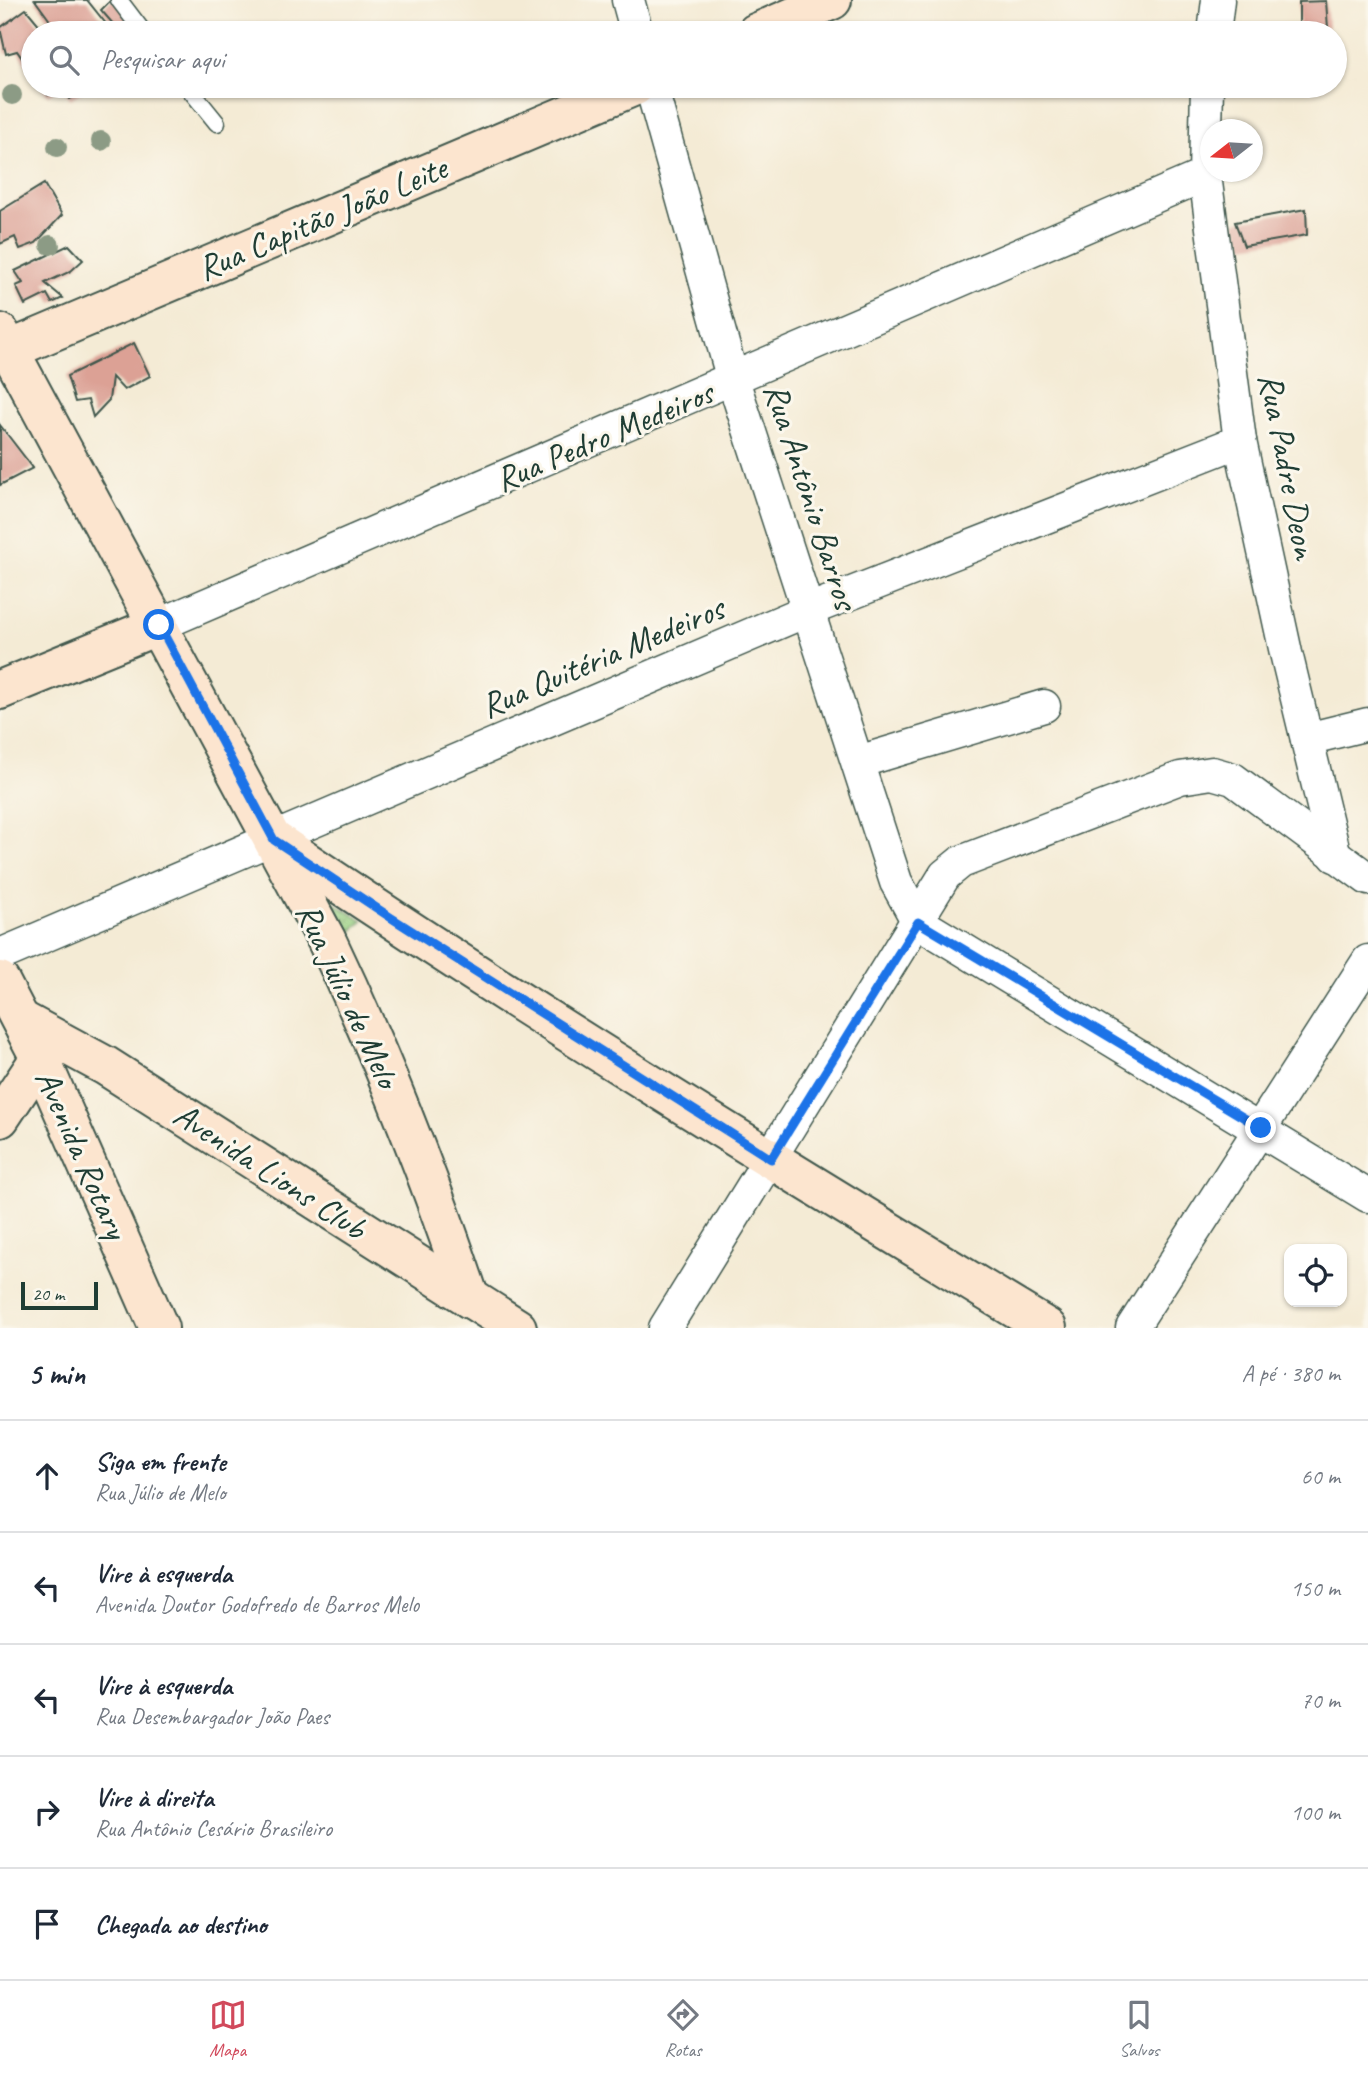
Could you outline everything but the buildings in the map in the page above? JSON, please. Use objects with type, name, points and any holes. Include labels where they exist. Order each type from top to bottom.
[{"type":"street","points":[[628,0],[634,21]]},
{"type":"street","points":[[784,21],[832,0]]},
{"type":"street","points":[[1215,21],[1217,0]]},
{"type":"street","name":"Rua Capitão João Leite","points":[[5,342],[605,98]]},
{"type":"street","name":"Rua Antônio Barros","points":[[654,98],[733,380],[806,611],[896,882],[918,922]]},
{"type":"street","name":"Rua Padre Deon","points":[[1206,119],[1207,98]]},
{"type":"street","name":"Rua Pedro Medeiros","points":[[0,690],[733,380],[1200,177]]},
{"type":"street","name":"Rua Padre Deon","points":[[1206,182],[1240,441],[1335,856]]},
{"type":"street","name":"Rua Júlio de Melo","points":[[5,342],[274,840],[360,1011],[442,1215],[470,1299]]},
{"type":"street","name":"Rua Quitéria Medeiros","points":[[0,955],[806,611],[1240,441]]},
{"type":"street","points":[[858,762],[1044,706]]},
{"type":"street","points":[[1307,739],[1368,724]]},
{"type":"street","points":[[664,1328],[945,875],[961,862],[1190,776],[1212,773],[1233,779],[1368,879]]},
{"type":"street","points":[[274,840],[390,917],[771,1159],[1047,1328]]},
{"type":"street","points":[[918,922],[1261,1128],[1368,1196]]},
{"type":"street","points":[[1132,1328],[1368,961]]},
{"type":"street","name":"Avenida Rotary","points":[[0,981],[40,1058],[159,1328]]},
{"type":"street","name":"Avenida Lions Club","points":[[20,1020],[106,1066],[517,1328]]},
{"type":"street","points":[[0,1118],[40,1058]]},
{"type":"street","points":[[60,1102],[106,1066]]},
{"type":"lane","points":[[119,0],[135,21]]},
{"type":"lane","points":[[197,98],[217,123]]},
{"type":"green space","points":[[312,889],[363,921],[338,943]]},
{"type":"route","points":[[159,625],[274,840],[390,917],[771,1159],[918,922],[1261,1128]]}]
